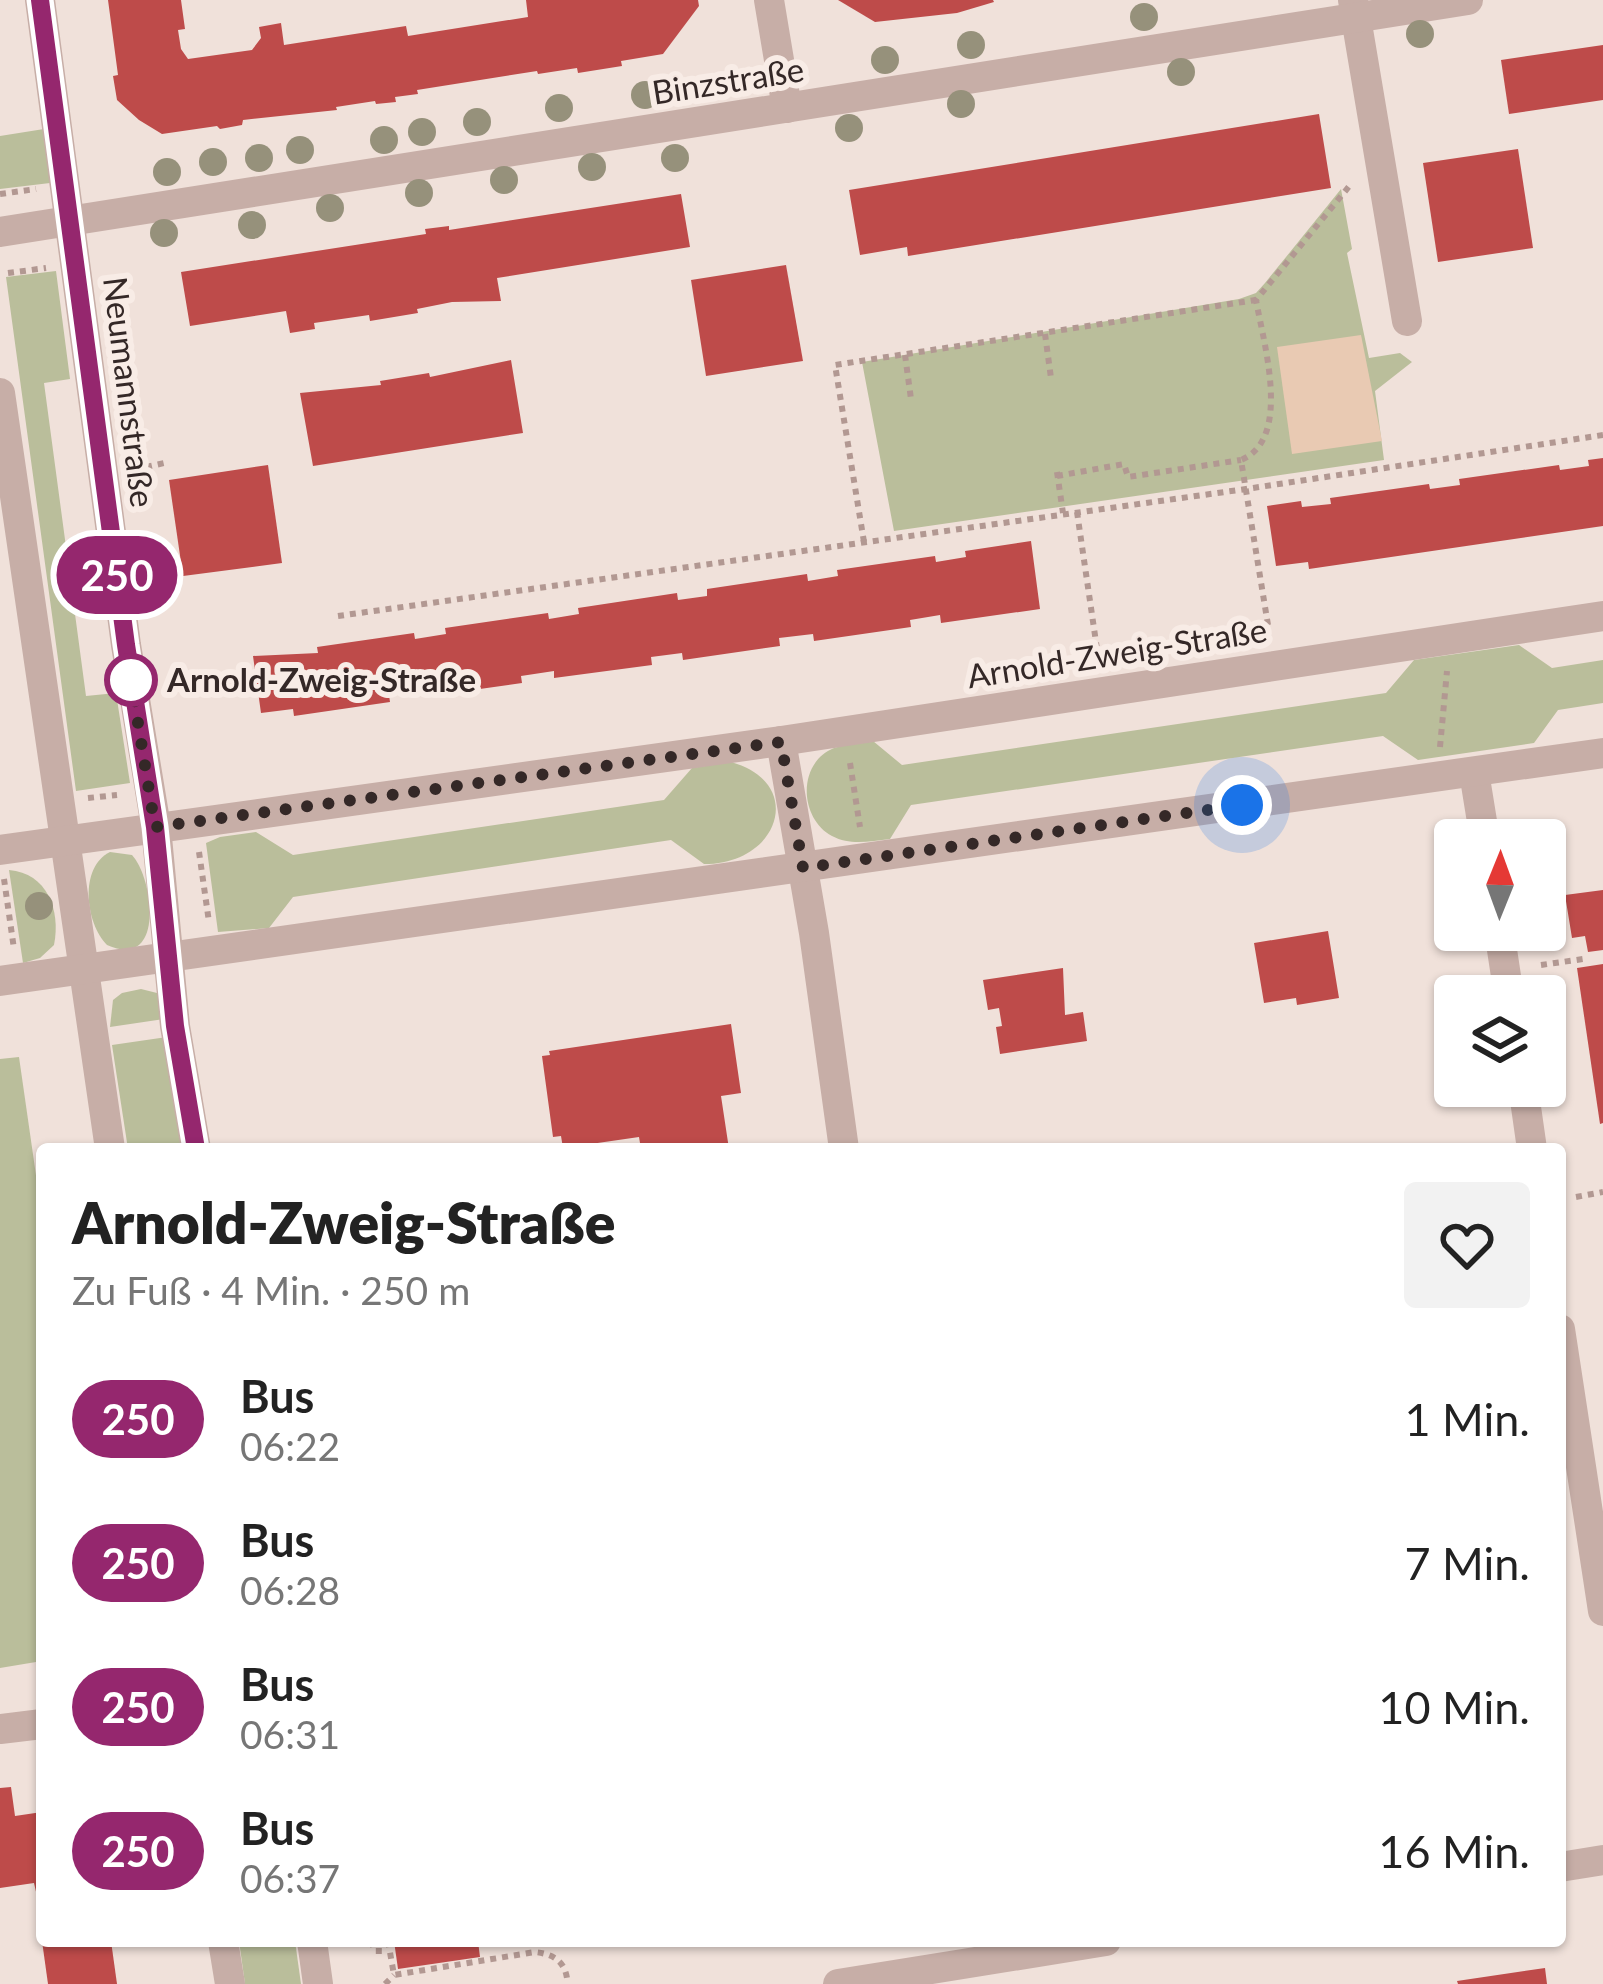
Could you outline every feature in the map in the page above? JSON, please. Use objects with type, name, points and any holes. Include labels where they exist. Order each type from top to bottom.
[{"type":"street","name":"Neumannstraße","points":[[40,0],[126,645],[155,827],[175,1026],[195,1143]]},
{"type":"street","points":[[769,0],[787,108]]},
{"type":"street","name":"Binzstraße","points":[[0,232],[787,108],[1354,9],[1468,0]]},
{"type":"street","points":[[1354,9],[1407,321]]},
{"type":"street","points":[[0,393],[109,1143]]},
{"type":"street","name":"Arnold-Zweig-Straße","points":[[1,860],[64,840],[781,742],[1603,616]]},
{"type":"street","points":[[781,742],[843,1143]]},
{"type":"street","points":[[8,973],[86,970],[1603,753]]},
{"type":"street","points":[[1474,772],[1482,819]]},
{"type":"street","points":[[1526,1107],[1531,1143]]},
{"type":"street","points":[[1566,1368],[1603,1611]]},
{"type":"street","points":[[0,1730],[36,1725]]},
{"type":"street","points":[[1566,1866],[1603,1860]]},
{"type":"street","points":[[224,1947],[230,1984]]},
{"type":"street","points":[[313,1947],[318,1984]]},
{"type":"street","points":[[838,1984],[963,1953],[1034,1947]]},
{"type":"path","points":[[864,542],[835,365],[1256,300],[1380,149]]},
{"type":"path","points":[[0,194],[52,187]]},
{"type":"path","points":[[8,273],[53,268]]},
{"type":"path","points":[[1064,513],[1057,474],[1124,464],[1128,477],[1250,456],[1268,428],[1273,403],[1256,300]]},
{"type":"path","points":[[1045,333],[1051,378]]},
{"type":"path","points":[[905,355],[911,399]]},
{"type":"path","points":[[338,616],[1603,435]]},
{"type":"path","points":[[1240,460],[1268,625]]},
{"type":"path","points":[[146,466],[169,462]]},
{"type":"path","points":[[1077,512],[1097,650]]},
{"type":"path","points":[[1439,757],[1449,655]]},
{"type":"path","points":[[848,744],[862,842]]},
{"type":"path","points":[[79,800],[130,793]]},
{"type":"path","points":[[199,848],[210,928]]},
{"type":"path","points":[[1,860],[8,973]]},
{"type":"path","points":[[1541,965],[1583,959]]},
{"type":"path","points":[[1576,1197],[1603,1192]]},
{"type":"path","points":[[382,1947],[394,1975]]},
{"type":"path","points":[[385,1984],[394,1975],[535,1952],[551,1954],[566,1967],[567,1978]]},
{"type":"green space","points":[[44,129],[50,183],[0,189],[0,136]]},
{"type":"green space","points":[[1341,189],[1352,249],[1347,253],[1369,358],[1400,353],[1412,362],[1375,391],[1384,460],[894,531],[862,362],[1256,293]]},
{"type":"green space","points":[[56,271],[70,379],[44,383],[86,696],[116,693],[130,783],[76,791],[6,277]]},
{"type":"green space","points":[[1519,645],[1552,668],[1603,660],[1603,703],[1558,710],[1534,743],[1418,760],[1383,736],[911,805],[890,839],[839,839],[821,828],[808,804],[813,766],[834,748],[873,741],[902,765],[1386,693],[1414,660]]},
{"type":"green space","points":[[731,762],[754,772],[769,787],[775,804],[766,837],[751,851],[730,860],[704,864],[671,840],[293,897],[269,928],[218,932],[206,843],[220,837],[256,832],[293,855],[664,800],[692,768]]},
{"type":"green space","points":[[110,852],[132,855],[149,901],[146,934],[126,950],[107,945],[90,910],[93,870]]},
{"type":"green space","points":[[9,870],[42,886],[55,919],[54,945],[40,958],[23,963]]},
{"type":"green space","points":[[141,989],[157,993],[164,1019],[110,1027],[113,1000]]},
{"type":"green space","points":[[167,1037],[181,1143],[127,1143],[112,1045]]},
{"type":"green space","points":[[19,1057],[36,1175],[36,1662],[0,1668],[0,1059]]},
{"type":"green space","points":[[240,1947],[296,1947],[301,1984],[245,1984]]},
{"type":"sand","points":[[1361,335],[1382,441],[1292,454],[1277,347]]},
{"type":"building","points":[[108,0],[181,0],[185,29],[178,30],[188,59],[252,50],[261,38],[259,27],[281,23],[284,45],[406,26],[408,36],[528,17],[526,0],[698,0],[699,6],[663,54],[621,61],[622,66],[578,73],[577,68],[537,71],[417,90],[418,94],[395,97],[396,102],[375,101],[243,120],[242,125],[220,129],[162,134],[117,100]]},
{"type":"building","points":[[838,0],[994,2],[957,13],[875,22]]},
{"type":"building","points":[[1603,45],[1603,100],[1509,114],[1501,60]]},
{"type":"building","points":[[1319,114],[1331,188],[908,256],[907,247],[860,255],[849,190]]},
{"type":"building","points":[[1518,149],[1533,248],[1438,262],[1423,163]]},
{"type":"building","points":[[681,194],[690,247],[497,278],[501,301],[452,302],[370,321],[369,315],[314,323],[315,329],[290,333],[286,311],[190,326],[181,272],[426,234],[425,229],[449,226],[449,230]]},
{"type":"building","points":[[786,265],[803,361],[706,376],[691,280]]},
{"type":"building","points":[[511,360],[523,433],[313,466],[300,393],[381,385],[380,381],[429,373],[430,377]]},
{"type":"building","points":[[1603,458],[1603,526],[1309,569],[1308,562],[1276,566],[1267,506],[1301,501],[1302,507],[1331,504],[1330,498],[1429,484],[1430,489],[1460,485],[1459,479],[1559,465],[1560,470],[1589,466],[1588,460]]},
{"type":"building","points":[[268,465],[282,563],[183,576],[169,480]]},
{"type":"building","points":[[1031,541],[1040,609],[941,623],[940,615],[910,620],[911,627],[814,641],[813,634],[779,638],[780,646],[683,660],[682,653],[651,657],[652,665],[554,678],[554,671],[521,676],[522,683],[423,697],[422,690],[389,695],[390,702],[294,716],[293,709],[261,713],[253,656],[318,653],[317,647],[414,633],[415,639],[446,634],[445,628],[548,613],[549,619],[579,614],[578,608],[677,593],[678,600],[707,596],[707,589],[807,574],[808,581],[838,576],[837,570],[935,556],[936,562],[966,557],[965,551]]},
{"type":"building","points":[[1603,890],[1603,950],[1588,952],[1585,936],[1572,938],[1566,895]]},
{"type":"building","points":[[1328,931],[1339,998],[1297,1005],[1296,998],[1264,1003],[1254,943]]},
{"type":"building","points":[[1603,964],[1603,1123],[1600,1124],[1577,968]]},
{"type":"building","points":[[1063,968],[1065,1015],[1083,1012],[1087,1041],[1000,1054],[999,1008],[988,1010],[983,980]]},
{"type":"building","points":[[731,1024],[741,1093],[721,1096],[728,1143],[640,1143],[639,1137],[562,1143],[561,1136],[553,1137],[542,1056],[550,1055],[549,1051]]},
{"type":"building","points":[[11,1787],[15,1816],[36,1813],[36,1892],[34,1883],[0,1888],[0,1788]]},
{"type":"building","points":[[43,1947],[112,1947],[117,1984],[48,1984]]},
{"type":"building","points":[[395,1947],[479,1947],[480,1957],[398,1969]]},
{"type":"building","points":[[1545,1968],[1547,1984],[1457,1981]]},
{"type":"bus line","name":"250","points":[[40,0],[126,645],[155,827],[175,1026],[195,1143]]},
{"type":"place","name":"Arnold-Zweig-Straße","points":[[131,680]]},
{"type":"route","points":[[131,680],[155,827],[781,742],[803,868],[1242,805]]}]
